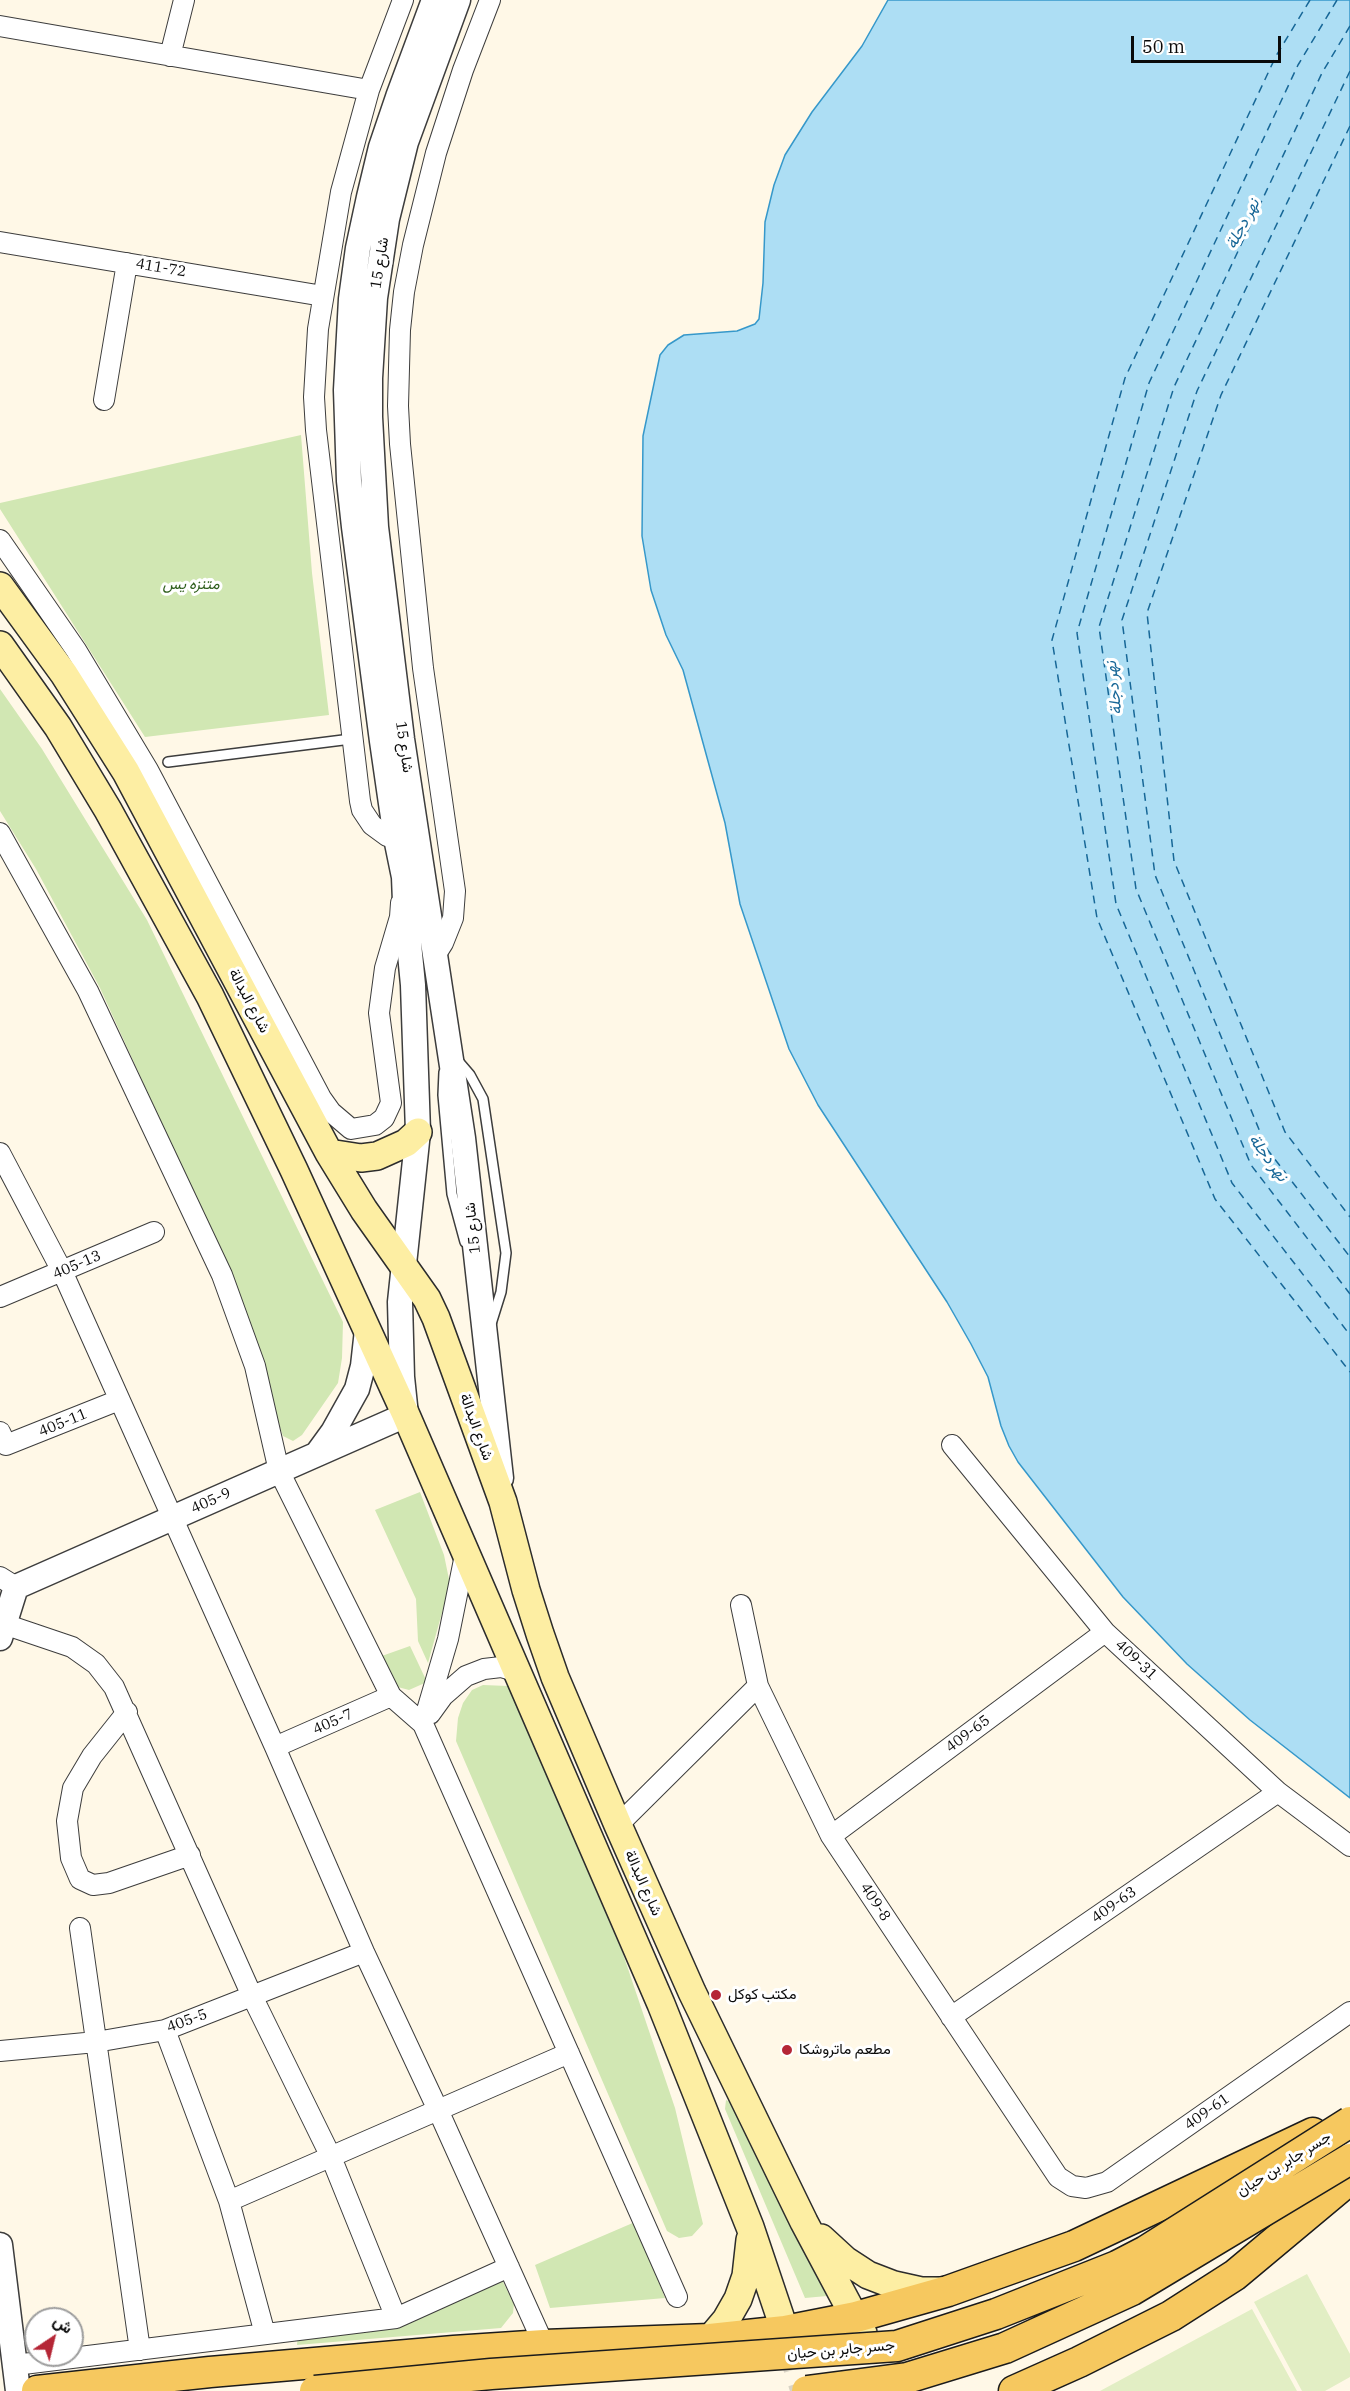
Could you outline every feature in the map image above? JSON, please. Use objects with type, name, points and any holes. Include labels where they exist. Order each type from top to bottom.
[{"type":"main road","name":"شارع البدالة","points":[[0,586],[64,674],[126,772],[329,1153],[364,1210],[416,1281],[436,1318],[503,1502],[523,1580],[555,1677],[692,1992],[804,2222],[859,2325]]},
{"type":"main road","points":[[0,645],[31,687],[84,768],[210,996],[257,1092],[406,1415],[661,2004],[750,2227],[787,2337]]},
{"type":"main road","points":[[329,1153],[361,1158],[377,1156],[406,1143],[418,1132]]},
{"type":"main road","points":[[37,2391],[210,2372],[454,2351],[544,2344],[787,2337],[859,2325],[1074,2246],[1240,2169],[1350,2114]]},
{"type":"main road","name":"جسر جابر بن حيان","points":[[315,2391],[491,2374],[897,2346],[996,2313],[1117,2266],[1146,2251],[1350,2122]]},
{"type":"main road","name":"جسر جابر بن حيان","points":[[807,2391],[907,2378],[1005,2348],[1132,2290],[1350,2159]]},
{"type":"main road","points":[[1014,2391],[1171,2316],[1235,2275],[1350,2179]]},
{"type":"main road","points":[[804,2222],[845,2260],[868,2275],[912,2289],[948,2291]]},
{"type":"main road","points":[[710,2339],[726,2320],[738,2299],[746,2276],[750,2252],[750,2227]]},
{"type":"street","points":[[170,56],[184,0]]},
{"type":"street","points":[[403,0],[369,90],[342,192],[322,296],[315,363],[316,430],[351,740],[362,810],[366,818],[379,831],[406,832],[444,820]]},
{"type":"street","name":"شارع 15","points":[[434,0],[394,107],[369,197],[357,258],[348,344],[346,390],[349,481],[406,832],[436,954],[451,1055],[503,1502]]},
{"type":"street","name":"شارع 15","points":[[392,740],[370,417],[373,318],[380,258],[398,171],[418,104],[458,0]]},
{"type":"street","points":[[411,957],[436,954],[449,931],[455,904],[455,891],[423,668],[400,444],[398,387],[400,330],[413,245],[436,153],[459,80],[490,0]]},
{"type":"street","points":[[0,27],[369,90]]},
{"type":"street","name":"411-72","points":[[0,242],[322,296]]},
{"type":"street","points":[[104,400],[127,263]]},
{"type":"street","points":[[0,540],[76,650],[148,770],[321,1098],[331,1112],[351,1129],[375,1125],[384,1118],[392,1103],[379,1013],[385,968],[400,916],[404,877]]},
{"type":"street","name":"شارع 15","points":[[406,832],[405,902],[411,957],[418,1084],[418,1132],[402,1264],[400,1339],[406,1415]]},
{"type":"street","points":[[0,833],[88,991],[222,1275],[255,1366],[279,1471],[391,1696],[423,1724],[677,2297]]},
{"type":"street","points":[[0,1153],[62,1271],[364,1952],[544,2344]]},
{"type":"street","name":"405-13","points":[[0,1297],[154,1232]]},
{"type":"street","points":[[317,1454],[333,1432],[357,1389],[363,1366],[367,1329]]},
{"type":"street","name":"405-11","points":[[3,1439],[119,1400]]},
{"type":"street","name":"405-9","points":[[8,1582],[172,1518],[406,1415]]},
{"type":"street","name":"409-31","points":[[952,1445],[1106,1632],[1278,1792],[1350,1846]]},
{"type":"street","points":[[423,1724],[448,1639],[465,1555]]},
{"type":"street","points":[[8,1582],[2,1631],[72,1647],[96,1664],[114,1687],[252,1996],[331,2157],[396,2318]]},
{"type":"street","name":"409-8","points":[[741,1605],[758,1686],[831,1836],[1058,2176]]},
{"type":"street","name":"409-65","points":[[831,1836],[1106,1632]]},
{"type":"street","points":[[423,1724],[443,1696],[466,1676],[484,1669],[501,1667],[518,1672]]},
{"type":"street","points":[[618,1825],[758,1686]]},
{"type":"street","name":"405-7","points":[[275,1747],[391,1696]]},
{"type":"street","points":[[127,1712],[93,1756],[74,1788],[67,1821],[71,1858],[80,1879],[93,1885],[109,1883],[190,1855]]},
{"type":"street","name":"409-63","points":[[951,2017],[1278,1792]]},
{"type":"street","points":[[80,1928],[140,2350]]},
{"type":"street","name":"405-5","points":[[0,2051],[96,2042],[165,2030],[364,1952]]},
{"type":"street","name":"409-61","points":[[1058,2176],[1072,2186],[1086,2188],[1107,2182],[1350,2012]]},
{"type":"street","points":[[165,2030],[229,2201],[265,2334]]},
{"type":"street","points":[[229,2201],[569,2053]]},
{"type":"street","points":[[0,2245],[18,2391]]},
{"type":"street","points":[[15,2365],[396,2318],[509,2267]]},
{"type":"lane","points":[[168,762],[351,740]]},
{"type":"lane","points":[[451,1055],[470,1075],[483,1099],[506,1253],[501,1293],[485,1339]]},
{"type":"green space","name":"متنزه يس","points":[[301,435],[312,573],[329,715],[145,737],[0,509],[0,503]]},
{"type":"green space","points":[[0,689],[42,749],[147,920],[343,1322],[342,1358],[338,1383],[302,1435],[293,1441],[283,1436],[219,1249],[100,988],[36,869],[0,811]]},
{"type":"green space","points":[[420,1492],[444,1555],[450,1584],[428,1663],[418,1641],[416,1599],[375,1510]]},
{"type":"green space","points":[[410,1646],[427,1682],[409,1690],[394,1686],[379,1657]]},
{"type":"green space","points":[[483,1685],[508,1686],[622,1951],[675,2108],[703,2224],[692,2236],[679,2238],[667,2231],[456,1741],[458,1718],[463,1703],[472,1690]]},
{"type":"green space","points":[[726,2100],[735,2104],[827,2296],[805,2298],[725,2109]]},
{"type":"green space","points":[[635,2222],[665,2298],[550,2308],[535,2265]]},
{"type":"green space","points":[[1307,2274],[1350,2354],[1350,2377],[1325,2391],[1302,2391],[1254,2302]]},
{"type":"green space","points":[[502,2280],[514,2304],[513,2313],[501,2328],[297,2345],[298,2335]]},
{"type":"green space","points":[[1252,2309],[1297,2391],[1100,2391]]},
{"type":"water","name":"نهر دجلة","points":[[888,0],[1350,0],[1350,1798],[1250,1720],[1187,1664],[1123,1597],[1018,1462],[1001,1426],[988,1377],[971,1344],[947,1302],[818,1105],[789,1049],[740,904],[725,823],[683,670],[666,635],[651,590],[642,536],[643,436],[660,355],[668,345],[684,335],[737,331],[755,324],[759,319],[765,222],[774,185],[785,155],[812,112],[862,46]]},
{"type":"ferry route","points":[[1310,0],[1276,56],[1125,378],[1052,640],[1097,918],[1215,1199],[1350,1372]]},
{"type":"ferry route","points":[[1337,0],[1298,65],[1149,383],[1077,633],[1116,904],[1232,1183],[1350,1335]]},
{"type":"ferry route","points":[[1350,26],[1322,73],[1174,387],[1099,627],[1136,889],[1251,1165],[1350,1294]]},
{"type":"ferry route","points":[[1350,71],[1197,391],[1122,620],[1155,875],[1267,1149],[1350,1257]]},
{"type":"ferry route","points":[[1350,126],[1221,395],[1147,613],[1174,861],[1285,1132],[1350,1217]]},
{"type":"tunnel","points":[[789,2343],[804,2391]]},
{"type":"place","name":"مكتب كوكل","points":[[716,1995]]},
{"type":"place","name":"مطعم ماتروشكا","points":[[787,2050]]}]
